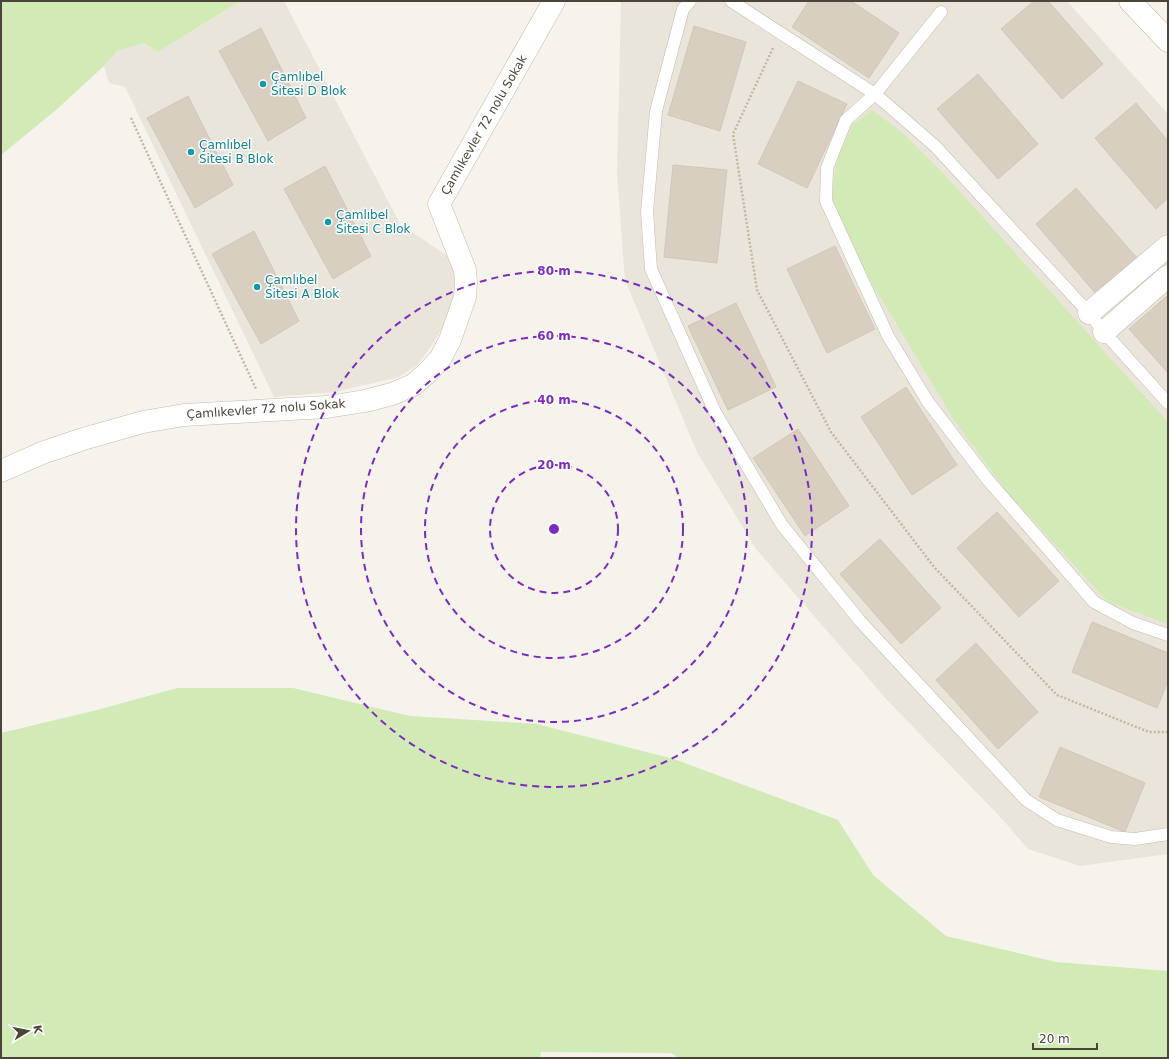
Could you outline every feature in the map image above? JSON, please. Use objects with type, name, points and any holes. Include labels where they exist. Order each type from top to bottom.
[{"type":"street","name":"Çamlıkevler 72 nolu Sokak","points":[[1,471],[56,448],[143,422],[184,415],[327,408],[392,394],[413,385],[440,359],[450,340],[465,298],[466,283],[464,270],[439,204],[554,1]]},
{"type":"street","points":[[1130,1],[1168,42]]},
{"type":"street","points":[[1089,313],[1168,246]]},
{"type":"street","points":[[1104,332],[1168,276]]},
{"type":"lane","points":[[690,1],[683,9],[656,111],[647,212],[651,269],[715,412],[782,525],[860,620],[1026,800],[1057,820],[1112,837],[1135,839],[1168,834]]},
{"type":"lane","points":[[731,1],[875,94],[935,146],[1089,313],[1104,332],[1168,403]]},
{"type":"lane","points":[[941,12],[875,94],[846,120],[827,168],[826,201],[888,336],[928,402],[988,480],[1094,602],[1133,623],[1168,635]]},
{"type":"path","points":[[780,33],[733,134],[757,290],[831,432],[934,567],[1057,694],[1148,732],[1168,732]]},
{"type":"path","points":[[131,118],[266,412]]},
{"type":"shaded area","points":[[240,1],[284,1],[400,224],[446,255],[458,277],[446,321],[433,344],[417,365],[399,377],[335,392],[274,397],[125,87],[109,83],[104,66],[117,51],[144,43],[158,52]]},
{"type":"shaded area","points":[[621,1],[1067,1],[1168,114],[1168,854],[1080,866],[1028,849],[1003,820],[887,700],[756,549],[697,452],[625,280],[617,174]]},
{"type":"green space","points":[[1,1],[240,1],[158,52],[144,43],[117,51],[104,66],[56,110],[1,155]]},
{"type":"green space","points":[[872,110],[903,133],[944,174],[1168,422],[1168,624],[1108,602],[1007,492],[954,420],[864,270],[833,203],[833,183],[837,161],[852,125]]},
{"type":"green space","points":[[177,688],[293,688],[410,716],[537,724],[674,759],[838,820],[873,875],[946,936],[1056,962],[1168,971],[1168,1058],[679,1058],[671,1053],[541,1052],[540,1058],[1,1058],[1,733],[97,710]]},
{"type":"building","points":[[809,1],[851,1],[899,33],[869,78],[792,27]]},
{"type":"building","points":[[1034,1],[1048,1],[1103,64],[1062,99],[1001,29]]},
{"type":"building","points":[[694,26],[746,42],[720,131],[668,115]]},
{"type":"building","name":"Çamlıbel Sitesi D Blok","points":[[261,28],[306,118],[268,141],[219,51]]},
{"type":"building","points":[[978,74],[1038,144],[998,179],[937,109]]},
{"type":"building","points":[[798,81],[847,104],[807,188],[758,164]]},
{"type":"building","name":"Çamlıbel Sitesi B Blok","points":[[188,96],[233,185],[195,208],[147,118]]},
{"type":"building","points":[[1136,103],[1168,141],[1168,198],[1156,209],[1095,138]]},
{"type":"building","points":[[673,165],[727,170],[717,263],[664,257]]},
{"type":"building","name":"Çamlıbel Sitesi C Blok","points":[[325,166],[371,256],[333,279],[284,189]]},
{"type":"building","points":[[1076,188],[1137,258],[1096,294],[1036,224]]},
{"type":"building","name":"Çamlıbel Sitesi A Blok","points":[[254,231],[299,321],[261,344],[212,254]]},
{"type":"building","points":[[835,246],[875,329],[827,353],[787,269]]},
{"type":"building","points":[[1168,295],[1168,373],[1129,329]]},
{"type":"building","points":[[736,303],[776,387],[728,410],[688,326]]},
{"type":"building","points":[[906,387],[957,465],[912,495],[861,417]]},
{"type":"building","points":[[798,429],[849,506],[805,536],[753,458]]},
{"type":"building","points":[[997,512],[1059,581],[1019,617],[957,548]]},
{"type":"building","points":[[880,539],[941,608],[901,644],[840,574]]},
{"type":"building","points":[[1092,622],[1168,653],[1168,681],[1157,708],[1072,672]]},
{"type":"building","points":[[976,643],[1038,712],[998,749],[936,680]]},
{"type":"building","points":[[1060,747],[1145,783],[1125,832],[1039,797]]},
{"type":"place","name":"Çamlıbel Sitesi D Blok","points":[[263,84]]},
{"type":"place","name":"Çamlıbel Sitesi B Blok","points":[[191,152]]},
{"type":"place","name":"Çamlıbel Sitesi C Blok","points":[[328,222]]},
{"type":"place","name":"Çamlıbel Sitesi A Blok","points":[[257,287]]}]
